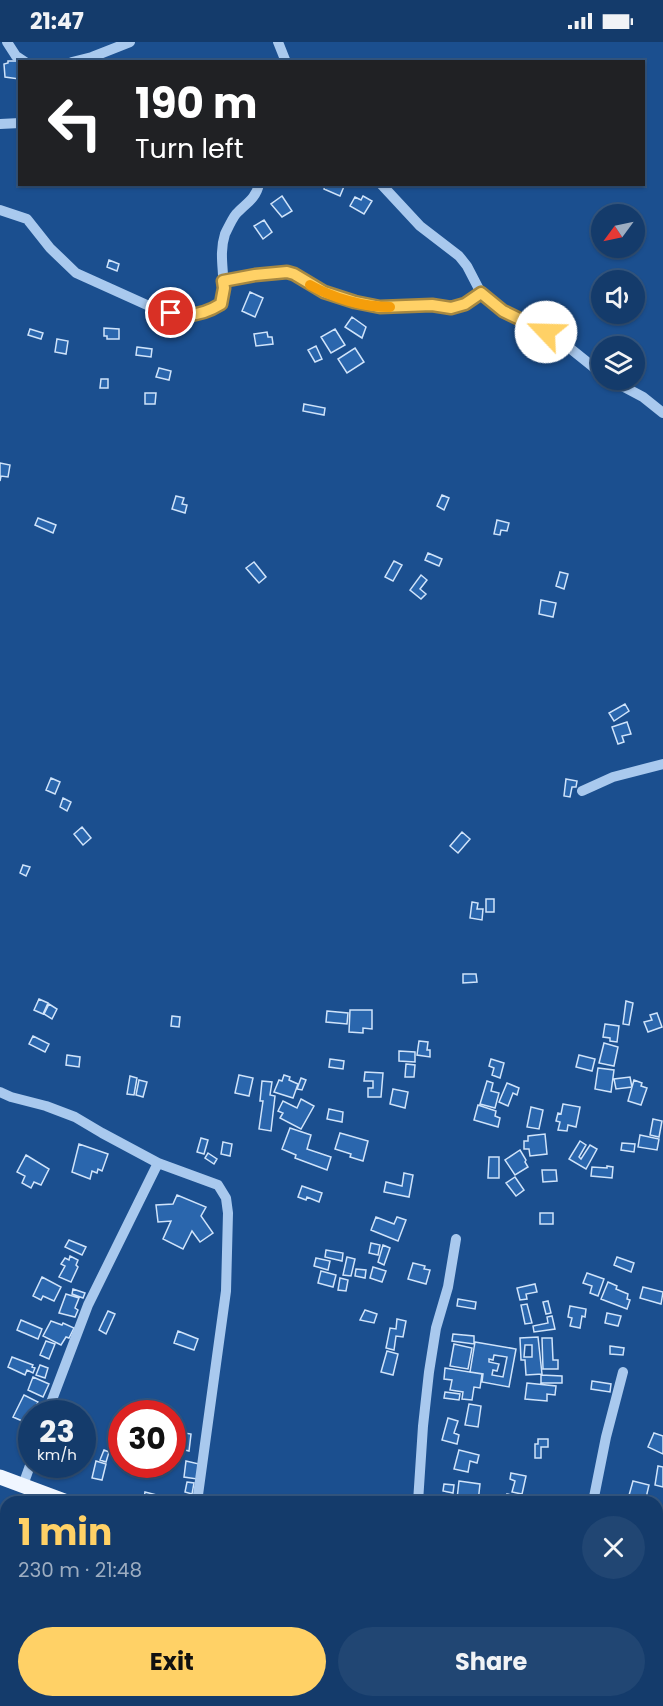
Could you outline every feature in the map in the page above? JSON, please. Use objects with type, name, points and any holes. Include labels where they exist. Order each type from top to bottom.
[{"type":"main road","points":[[0,1477],[51,1496]]},
{"type":"street","points":[[7,42],[16,56],[22,60]]},
{"type":"street","points":[[80,60],[130,42]]},
{"type":"street","points":[[278,42],[285,60]]},
{"type":"street","points":[[0,124],[18,123]]},
{"type":"street","points":[[0,210],[27,219],[50,248],[76,273],[158,310],[184,316],[202,314],[221,304],[224,288],[220,254],[225,235],[235,215],[252,199],[258,186]]},
{"type":"street","points":[[383,186],[420,226],[459,256],[481,293],[503,311],[556,337],[591,365]]},
{"type":"street","points":[[223,281],[287,272],[324,292],[380,307],[432,305],[451,308],[465,304],[481,293]]},
{"type":"street","points":[[630,390],[663,413]]},
{"type":"street","points":[[582,791],[613,777],[663,764]]},
{"type":"street","points":[[0,1092],[75,1117],[158,1163],[218,1185],[226,1198],[228,1213],[226,1291],[198,1496]]},
{"type":"street","points":[[52,1400],[88,1305],[158,1163]]},
{"type":"street","points":[[418,1496],[429,1372],[436,1328],[448,1287],[456,1239]]},
{"type":"street","points":[[594,1496],[606,1437],[623,1372]]},
{"type":"street","points":[[23,1485],[26,1478]]},
{"type":"building","points":[[8,61],[18,61],[18,79],[5,77],[4,64]]},
{"type":"building","points":[[325,186],[344,186],[340,196],[324,189]]},
{"type":"building","points":[[282,196],[292,211],[282,217],[271,204]]},
{"type":"building","points":[[363,196],[372,201],[364,214],[350,206],[355,197],[361,200]]},
{"type":"building","points":[[264,220],[272,232],[263,239],[254,226]]},
{"type":"building","points":[[109,260],[119,264],[117,271],[107,267]]},
{"type":"building","points":[[250,292],[263,298],[255,317],[242,311]]},
{"type":"building","points":[[352,317],[366,327],[362,338],[345,327]]},
{"type":"building","points":[[104,328],[119,329],[119,339],[107,339],[107,336],[104,336]]},
{"type":"building","points":[[30,329],[43,333],[41,339],[28,335]]},
{"type":"building","points":[[335,329],[345,345],[331,353],[321,337]]},
{"type":"building","points":[[267,332],[268,337],[272,337],[273,344],[256,346],[254,334]]},
{"type":"building","points":[[57,339],[68,341],[66,354],[55,352]]},
{"type":"building","points":[[316,346],[322,359],[315,362],[308,350]]},
{"type":"building","points":[[137,347],[152,349],[151,357],[136,355]]},
{"type":"building","points":[[355,348],[364,362],[347,373],[338,359]]},
{"type":"building","points":[[159,368],[171,371],[169,380],[156,377]]},
{"type":"building","points":[[101,379],[108,379],[108,388],[100,388]]},
{"type":"building","points":[[145,393],[156,393],[155,404],[145,404]]},
{"type":"building","points":[[304,404],[325,408],[324,415],[303,411]]},
{"type":"building","points":[[0,463],[10,465],[8,477],[1,476],[0,481]]},
{"type":"building","points":[[442,495],[449,498],[444,510],[437,506]]},
{"type":"building","points":[[176,496],[184,498],[182,504],[187,505],[185,513],[172,509]]},
{"type":"building","points":[[38,518],[56,525],[53,533],[35,525]]},
{"type":"building","points":[[497,520],[509,523],[507,531],[501,530],[500,535],[494,534]]},
{"type":"building","points":[[428,553],[442,559],[439,566],[425,560]]},
{"type":"building","points":[[394,561],[402,565],[393,581],[385,577]]},
{"type":"building","points":[[254,562],[266,577],[259,583],[246,568]]},
{"type":"building","points":[[560,572],[568,574],[564,589],[556,586]]},
{"type":"building","points":[[421,575],[427,580],[420,589],[426,594],[421,599],[410,590]]},
{"type":"building","points":[[541,600],[556,603],[553,617],[539,614]]},
{"type":"building","points":[[625,704],[629,711],[614,721],[609,713]]},
{"type":"building","points":[[627,722],[631,734],[622,736],[624,742],[618,744],[612,727]]},
{"type":"building","points":[[51,778],[60,782],[55,794],[46,790]]},
{"type":"building","points":[[566,779],[577,781],[576,787],[572,787],[570,797],[564,796]]},
{"type":"building","points":[[63,798],[71,802],[67,811],[60,807]]},
{"type":"building","points":[[82,827],[91,838],[83,845],[74,834]]},
{"type":"building","points":[[462,832],[470,839],[458,853],[450,846]]},
{"type":"building","points":[[23,865],[30,867],[26,876],[20,873]]},
{"type":"building","points":[[486,899],[494,899],[494,912],[486,912]]},
{"type":"building","points":[[472,902],[478,903],[477,909],[483,909],[482,920],[470,918]]},
{"type":"building","points":[[463,974],[476,974],[477,982],[463,983]]},
{"type":"building","points":[[39,999],[48,1003],[43,1014],[34,1010]]},
{"type":"building","points":[[626,1001],[633,1003],[629,1025],[623,1024]]},
{"type":"building","points":[[49,1004],[57,1009],[52,1019],[44,1014]]},
{"type":"building","points":[[350,1010],[372,1010],[372,1029],[363,1028],[363,1033],[349,1032]]},
{"type":"building","points":[[327,1011],[348,1013],[347,1024],[326,1022]]},
{"type":"building","points":[[657,1013],[662,1027],[648,1032],[644,1022],[652,1020],[650,1015]]},
{"type":"building","points":[[172,1016],[180,1017],[179,1027],[171,1026]]},
{"type":"building","points":[[605,1024],[619,1026],[617,1042],[603,1037]]},
{"type":"building","points":[[33,1036],[49,1044],[45,1052],[29,1044]]},
{"type":"building","points":[[419,1041],[428,1042],[427,1050],[430,1050],[430,1057],[417,1055]]},
{"type":"building","points":[[604,1043],[618,1047],[614,1066],[599,1063]]},
{"type":"building","points":[[399,1051],[415,1052],[415,1062],[399,1061]]},
{"type":"building","points":[[67,1055],[80,1057],[79,1067],[66,1065]]},
{"type":"building","points":[[579,1055],[595,1059],[592,1071],[576,1067]]},
{"type":"building","points":[[330,1059],[344,1061],[343,1069],[329,1067]]},
{"type":"building","points":[[491,1059],[504,1063],[500,1078],[492,1075],[494,1068],[489,1066]]},
{"type":"building","points":[[406,1064],[415,1065],[414,1077],[405,1077]]},
{"type":"building","points":[[598,1068],[614,1070],[611,1092],[595,1089]]},
{"type":"building","points":[[365,1072],[383,1073],[381,1097],[368,1097],[368,1088],[373,1088],[373,1081],[364,1081]]},
{"type":"building","points":[[239,1075],[253,1078],[249,1096],[235,1093]]},
{"type":"building","points":[[284,1075],[298,1084],[293,1098],[274,1092]]},
{"type":"building","points":[[130,1076],[137,1078],[134,1095],[127,1094]]},
{"type":"building","points":[[630,1077],[632,1087],[616,1089],[614,1079]]},
{"type":"building","points":[[301,1078],[306,1080],[302,1090],[297,1089]]},
{"type":"building","points":[[139,1080],[147,1082],[143,1097],[136,1095]]},
{"type":"building","points":[[634,1080],[647,1088],[641,1105],[628,1101]]},
{"type":"building","points":[[262,1081],[272,1082],[270,1095],[275,1096],[271,1131],[259,1129],[263,1101],[260,1101]]},
{"type":"building","points":[[487,1081],[493,1083],[491,1091],[499,1093],[495,1108],[480,1104]]},
{"type":"building","points":[[507,1083],[519,1088],[517,1095],[513,1093],[508,1106],[499,1102]]},
{"type":"building","points":[[393,1089],[408,1092],[405,1108],[390,1104]]},
{"type":"building","points":[[301,1099],[314,1106],[301,1129],[280,1118],[283,1113],[278,1111],[283,1101],[297,1108]]},
{"type":"building","points":[[563,1104],[580,1107],[576,1127],[568,1125],[567,1131],[558,1130],[560,1122],[556,1121],[558,1113],[561,1114]]},
{"type":"building","points":[[478,1105],[496,1111],[495,1116],[500,1118],[498,1127],[474,1120]]},
{"type":"building","points":[[531,1107],[543,1110],[539,1129],[527,1127]]},
{"type":"building","points":[[329,1109],[343,1112],[342,1122],[327,1119]]},
{"type":"building","points":[[653,1119],[662,1121],[659,1137],[650,1135]]},
{"type":"building","points":[[290,1128],[311,1135],[307,1149],[331,1157],[327,1170],[295,1158],[296,1155],[282,1149]]},
{"type":"building","points":[[340,1133],[368,1141],[363,1161],[335,1149]]},
{"type":"building","points":[[545,1134],[547,1154],[530,1156],[529,1149],[524,1149],[524,1141],[528,1141],[528,1136]]},
{"type":"building","points":[[640,1135],[659,1139],[657,1150],[638,1147]]},
{"type":"building","points":[[201,1138],[208,1140],[204,1154],[197,1152]]},
{"type":"building","points":[[580,1141],[586,1145],[579,1157],[581,1159],[590,1145],[597,1149],[586,1169],[569,1159]]},
{"type":"building","points":[[223,1142],[232,1144],[230,1156],[221,1154]]},
{"type":"building","points":[[622,1143],[635,1144],[634,1152],[621,1150]]},
{"type":"building","points":[[79,1144],[108,1154],[102,1171],[98,1169],[97,1173],[92,1171],[90,1179],[72,1172]]},
{"type":"building","points":[[520,1150],[528,1167],[515,1175],[505,1160]]},
{"type":"building","points":[[208,1153],[217,1159],[214,1164],[205,1158]]},
{"type":"building","points":[[26,1155],[49,1169],[41,1185],[34,1182],[31,1188],[22,1183],[25,1176],[17,1172]]},
{"type":"building","points":[[489,1157],[499,1157],[499,1178],[488,1178]]},
{"type":"building","points":[[607,1166],[613,1167],[612,1178],[591,1176],[592,1167],[607,1168]]},
{"type":"building","points":[[542,1170],[556,1170],[557,1181],[543,1182]]},
{"type":"building","points":[[404,1173],[413,1175],[409,1197],[384,1192],[386,1182],[402,1186]]},
{"type":"building","points":[[515,1177],[524,1190],[516,1196],[506,1183]]},
{"type":"building","points":[[302,1186],[322,1193],[319,1202],[307,1197],[306,1200],[298,1197]]},
{"type":"building","points":[[177,1195],[206,1207],[201,1216],[213,1233],[200,1242],[192,1231],[183,1249],[163,1239],[171,1221],[158,1222],[156,1205],[173,1204]]},
{"type":"building","points":[[540,1213],[553,1213],[553,1224],[540,1224]]},
{"type":"building","points":[[376,1217],[394,1224],[397,1217],[406,1220],[398,1241],[371,1230]]},
{"type":"building","points":[[69,1240],[86,1247],[82,1255],[65,1247]]},
{"type":"building","points":[[371,1243],[380,1245],[378,1255],[369,1253]]},
{"type":"building","points":[[383,1245],[390,1248],[384,1265],[378,1262]]},
{"type":"building","points":[[326,1250],[343,1253],[342,1261],[325,1257]]},
{"type":"building","points":[[70,1256],[78,1260],[76,1265],[78,1267],[71,1282],[59,1277],[65,1266],[61,1264],[65,1258],[69,1260]]},
{"type":"building","points":[[347,1257],[355,1259],[351,1276],[343,1275]]},
{"type":"building","points":[[617,1257],[634,1263],[631,1272],[614,1265]]},
{"type":"building","points":[[316,1258],[330,1261],[328,1270],[314,1266]]},
{"type":"building","points":[[413,1263],[430,1270],[426,1284],[408,1279]]},
{"type":"building","points":[[373,1267],[386,1271],[382,1282],[370,1278]]},
{"type":"building","points":[[356,1269],[366,1270],[365,1278],[355,1276]]},
{"type":"building","points":[[321,1271],[336,1275],[333,1287],[318,1283]]},
{"type":"building","points":[[587,1273],[604,1279],[598,1296],[590,1293],[592,1286],[583,1283]]},
{"type":"building","points":[[42,1277],[61,1287],[54,1301],[43,1296],[41,1300],[33,1296]]},
{"type":"building","points":[[340,1278],[348,1280],[346,1291],[338,1290]]},
{"type":"building","points":[[608,1282],[617,1286],[616,1289],[628,1294],[627,1299],[630,1300],[627,1309],[601,1299]]},
{"type":"building","points":[[535,1284],[537,1292],[526,1294],[527,1299],[520,1300],[517,1288]]},
{"type":"building","points":[[643,1287],[663,1292],[661,1304],[640,1298]]},
{"type":"building","points":[[73,1289],[85,1293],[83,1298],[72,1294]]},
{"type":"building","points":[[66,1294],[79,1298],[75,1308],[78,1310],[75,1317],[59,1313]]},
{"type":"building","points":[[458,1299],[476,1302],[475,1309],[457,1306]]},
{"type":"building","points":[[548,1301],[551,1313],[546,1314],[543,1302]]},
{"type":"building","points":[[527,1304],[532,1323],[525,1324],[521,1305]]},
{"type":"building","points":[[570,1306],[586,1309],[580,1328],[570,1326],[572,1318],[568,1317]]},
{"type":"building","points":[[365,1310],[377,1314],[374,1323],[360,1320]]},
{"type":"building","points":[[108,1311],[115,1314],[106,1334],[99,1330]]},
{"type":"building","points":[[607,1313],[621,1316],[618,1326],[605,1323]]},
{"type":"building","points":[[552,1316],[555,1329],[534,1332],[533,1326],[548,1323],[547,1317]]},
{"type":"building","points":[[397,1319],[406,1321],[403,1337],[396,1336],[394,1350],[386,1348],[390,1328],[396,1329]]},
{"type":"building","points":[[21,1320],[42,1329],[38,1339],[17,1330]]},
{"type":"building","points":[[51,1321],[74,1328],[69,1338],[66,1337],[61,1345],[43,1336]]},
{"type":"building","points":[[178,1331],[198,1339],[194,1350],[174,1343]]},
{"type":"building","points":[[453,1334],[474,1336],[474,1344],[452,1341]]},
{"type":"building","points":[[538,1337],[542,1374],[526,1375],[525,1360],[521,1360],[520,1338]],"holes":[[[525,1345],[532,1345],[532,1357],[524,1357]]]},
{"type":"building","points":[[542,1338],[552,1338],[553,1360],[558,1360],[558,1369],[543,1369]]},
{"type":"building","points":[[46,1341],[55,1344],[49,1359],[40,1355]]},
{"type":"building","points":[[475,1342],[516,1349],[509,1387],[482,1382],[483,1374],[470,1372]],"holes":[[[494,1355],[507,1357],[503,1377],[492,1375],[493,1370],[497,1371],[499,1364],[489,1362],[489,1359],[493,1360]]]},
{"type":"building","points":[[454,1344],[472,1348],[468,1369],[450,1366]]},
{"type":"building","points":[[610,1346],[624,1348],[623,1355],[610,1354]]},
{"type":"building","points":[[387,1351],[398,1354],[393,1375],[381,1372]]},
{"type":"building","points":[[12,1357],[33,1365],[32,1367],[35,1368],[33,1373],[27,1370],[25,1375],[8,1367]]},
{"type":"building","points":[[40,1365],[48,1368],[45,1378],[36,1375]]},
{"type":"building","points":[[445,1368],[482,1374],[480,1388],[474,1387],[472,1400],[462,1399],[463,1392],[450,1390],[452,1380],[444,1379]]},
{"type":"building","points":[[541,1375],[562,1376],[562,1383],[541,1383]]},
{"type":"building","points":[[33,1377],[49,1384],[43,1397],[28,1390]]},
{"type":"building","points":[[592,1381],[611,1384],[610,1392],[591,1389]]},
{"type":"building","points":[[527,1383],[556,1386],[555,1395],[547,1394],[547,1401],[525,1399]]},
{"type":"building","points":[[445,1392],[460,1394],[459,1400],[444,1398]]},
{"type":"building","points":[[24,1395],[34,1400],[22,1400]]},
{"type":"building","points":[[469,1404],[481,1406],[478,1427],[465,1425]]},
{"type":"building","points":[[18,1407],[18,1419],[13,1417]]},
{"type":"building","points":[[448,1418],[458,1421],[454,1433],[459,1435],[457,1444],[442,1440]]},
{"type":"building","points":[[186,1433],[191,1434],[189,1451],[186,1450]]},
{"type":"building","points":[[654,1433],[663,1436],[663,1454],[648,1447]]},
{"type":"building","points":[[538,1439],[548,1439],[548,1447],[541,1447],[541,1458],[535,1458],[535,1444],[538,1444]]},
{"type":"building","points":[[104,1450],[108,1452],[106,1462],[100,1460]]},
{"type":"building","points":[[459,1450],[479,1455],[477,1463],[470,1461],[468,1472],[454,1469]]},
{"type":"building","points":[[96,1461],[106,1464],[102,1480],[92,1478],[96,1478]]},
{"type":"building","points":[[186,1461],[199,1464],[197,1479],[186,1477]]},
{"type":"building","points":[[658,1466],[663,1467],[663,1487],[655,1485]]},
{"type":"building","points":[[511,1473],[526,1476],[522,1494],[512,1492],[515,1481],[510,1479]]},
{"type":"building","points":[[459,1481],[480,1484],[479,1496],[457,1496]]},
{"type":"building","points":[[633,1481],[649,1485],[646,1496],[629,1496]]},
{"type":"building","points":[[187,1482],[194,1483],[192,1494],[185,1492]]},
{"type":"building","points":[[444,1484],[454,1485],[453,1493],[443,1491]]},
{"type":"building","points":[[145,1492],[157,1495],[157,1496],[144,1496]]},
{"type":"slow traffic","points":[[310,285],[355,302],[390,307]]},
{"type":"route","points":[[171,313],[184,316],[202,314],[214,309],[221,304],[223,281],[287,272],[324,292],[380,307],[432,305],[451,308],[465,304],[481,293],[503,311],[546,332]]}]
